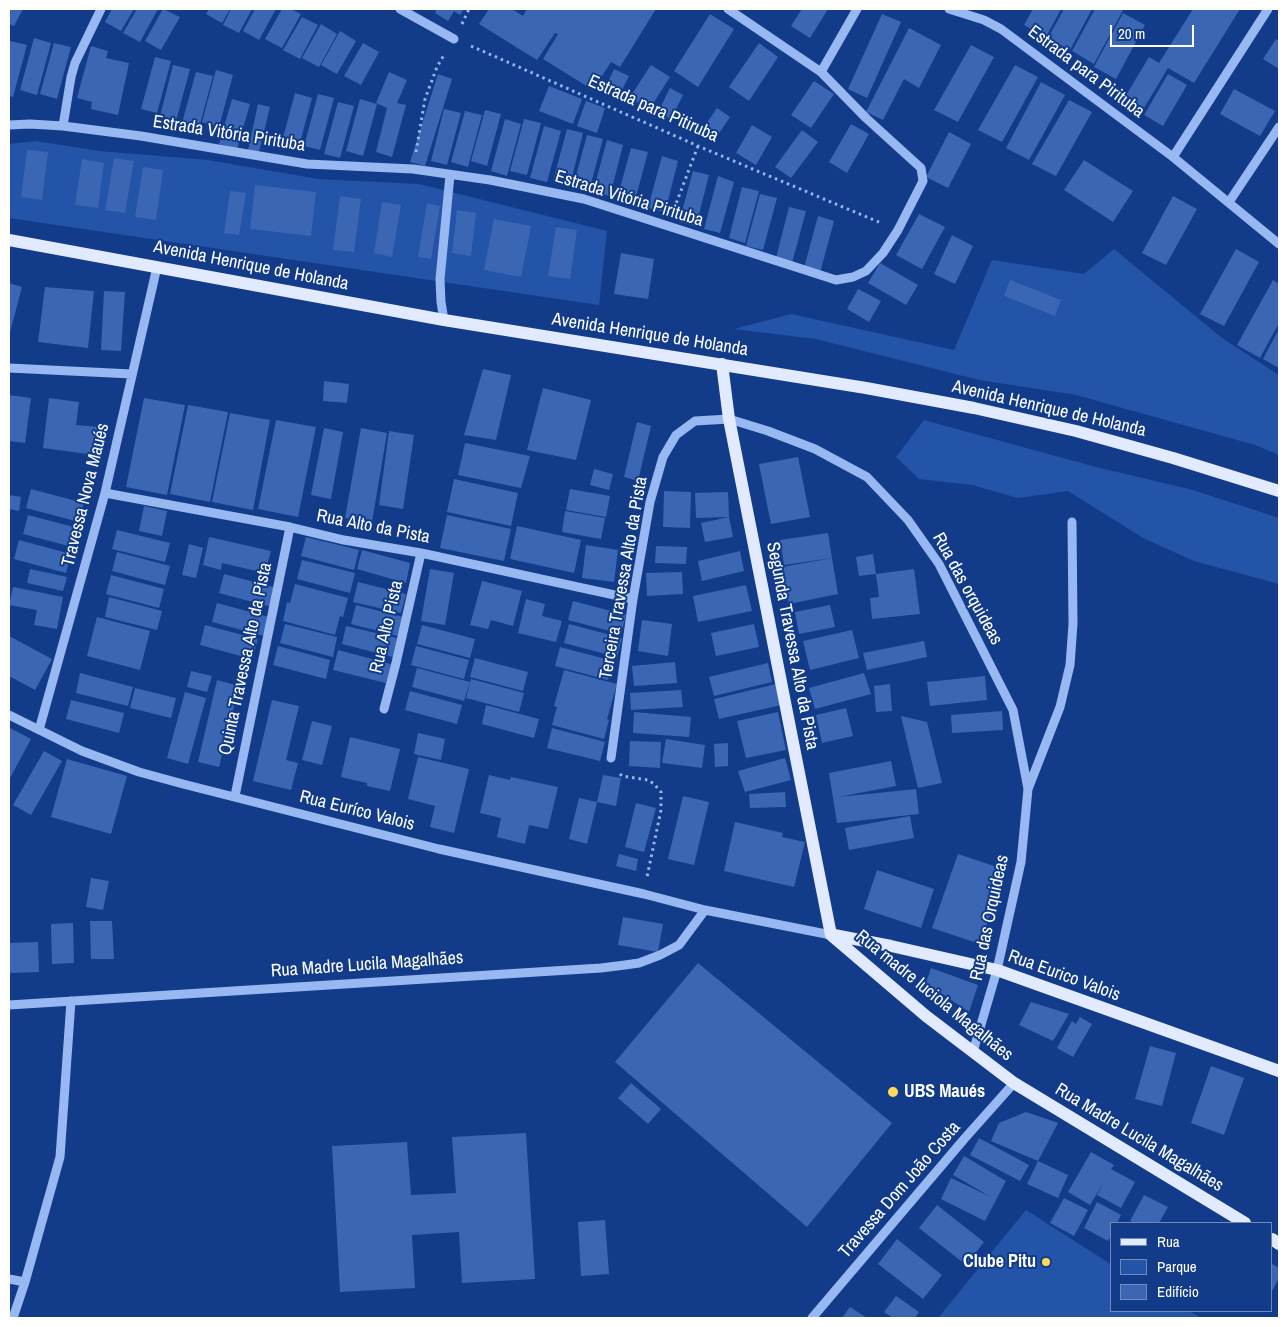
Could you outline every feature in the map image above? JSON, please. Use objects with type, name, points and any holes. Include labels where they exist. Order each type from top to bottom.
[{"type":"main road","name":"Avenida Henrique de Holanda","points":[[9,240],[444,320],[722,364],[974,408],[1067,429],[1173,458],[1279,491]]},
{"type":"main road","name":"Segunda Travessa Alto da Pista","points":[[722,364],[729,419],[831,935]]},
{"type":"main road","name":"Rua Eurico Valois","points":[[831,935],[891,946],[998,970],[1279,1071]]},
{"type":"main road","name":"Rua madre luciola Magalhães","points":[[831,935],[926,1016],[1014,1083]]},
{"type":"main road","name":"Rua Madre Lucila Magalhães","points":[[1014,1083],[1244,1222]]},
{"type":"street","points":[[63,126],[75,63],[101,9]]},
{"type":"street","points":[[400,9],[454,39]]},
{"type":"street","name":"Estrada Vitória Pirituba","points":[[9,125],[63,126],[141,136],[307,164],[413,170],[490,180],[584,199],[836,280],[853,278],[866,271],[883,253],[898,230],[923,182],[920,168],[866,118],[821,72],[728,9]]},
{"type":"street","points":[[821,72],[857,9]]},
{"type":"street","name":"Estrada para Pirituba","points":[[949,9],[984,20],[1001,28],[1173,156],[1279,244]]},
{"type":"street","points":[[1173,156],[1268,9]]},
{"type":"street","points":[[1229,202],[1279,126]]},
{"type":"street","points":[[444,320],[440,279],[450,175]]},
{"type":"street","name":"Travessa Nova Maués","points":[[40,730],[105,493],[157,267]]},
{"type":"street","points":[[9,368],[132,374]]},
{"type":"street","name":"Terceira Travessa Alto da Pista","points":[[611,758],[633,599],[650,502],[662,457],[676,435],[695,421],[729,419]]},
{"type":"street","name":"Rua das orquideas","points":[[729,419],[768,431],[814,449],[867,477],[908,520],[939,564],[1013,710],[1028,789]]},
{"type":"street","name":"Rua Alto da Pista","points":[[105,493],[290,527],[344,540],[421,553],[633,599]]},
{"type":"street","points":[[1028,789],[1060,707],[1070,665],[1074,624],[1072,522]]},
{"type":"street","name":"Quinta Travessa Alto da Pista","points":[[235,796],[290,527]]},
{"type":"street","name":"Rua Alto Pista","points":[[384,709],[421,553]]},
{"type":"street","name":"Rua Euríco Valois","points":[[9,715],[82,751],[139,772],[183,784],[439,848],[644,894],[705,910],[831,935]]},
{"type":"street","name":"Rua das Orquideas","points":[[973,1052],[998,970],[1021,862],[1028,789]]},
{"type":"street","name":"Rua Madre Lucila Magalhães","points":[[9,1005],[625,966],[640,963],[679,945],[705,910]]},
{"type":"street","points":[[13,1318],[60,1157],[71,1001]]},
{"type":"street","name":"Travessa Dom João Costa","points":[[812,1318],[1014,1083]]},
{"type":"street","points":[[9,1279],[25,1282]]},
{"type":"path","name":"Estrada para Pitiruba","points":[[454,39],[698,146],[898,230]]},
{"type":"path","points":[[413,170],[425,99],[438,67],[454,39]]},
{"type":"path","points":[[667,227],[698,146]]},
{"type":"path","points":[[611,758],[622,776],[648,780],[661,792],[662,810],[644,894]]},
{"type":"green space","points":[[36,141],[99,151],[208,160],[318,179],[419,184],[607,231],[599,305],[9,218],[9,144]]},
{"type":"green space","points":[[1114,249],[1222,338],[1279,375],[1279,455],[1255,445],[1076,395],[979,380],[816,339],[734,329],[791,314],[954,350],[992,260],[1084,274]]},
{"type":"green space","points":[[924,420],[1096,467],[1193,490],[1279,518],[1279,584],[1194,561],[1143,538],[1068,491],[1018,498],[972,485],[919,479],[896,457]]},
{"type":"green space","name":"Clube Pitu","points":[[1026,1210],[1110,1264],[1110,1312],[1191,1312],[1202,1318],[938,1318]]},
{"type":"building","points":[[9,9],[23,9],[14,26],[9,24]]},
{"type":"building","points":[[112,9],[134,9],[121,31],[105,22]]},
{"type":"building","points":[[137,9],[158,9],[140,42],[123,33]]},
{"type":"building","points":[[163,9],[180,17],[161,50],[145,41]]},
{"type":"building","points":[[209,9],[230,9],[222,23],[206,14]]},
{"type":"building","points":[[231,9],[252,9],[239,33],[223,25]]},
{"type":"building","points":[[255,9],[276,9],[259,40],[243,31]]},
{"type":"building","points":[[282,9],[290,9],[301,14],[282,48],[265,39]]},
{"type":"building","points":[[437,9],[464,9],[460,15],[454,11],[448,21],[435,13]]},
{"type":"building","points":[[489,9],[512,9],[523,16],[527,9],[656,9],[620,67],[611,62],[593,90],[543,59],[558,34],[555,33],[537,60],[479,24]]},
{"type":"building","points":[[802,9],[828,9],[810,38],[791,26]]},
{"type":"building","points":[[1033,9],[1061,9],[1046,37],[1024,25]]},
{"type":"building","points":[[1064,9],[1092,9],[1070,50],[1048,38]]},
{"type":"building","points":[[1095,9],[1123,10],[1094,64],[1072,51]]},
{"type":"building","points":[[1193,9],[1240,9],[1194,83],[1168,68],[1144,108],[1125,97],[1149,57],[1159,63]]},
{"type":"building","points":[[1123,13],[1145,25],[1116,79],[1094,67]]},
{"type":"building","points":[[710,14],[734,29],[698,87],[674,71]]},
{"type":"building","points":[[882,14],[901,22],[867,98],[848,89]]},
{"type":"building","points":[[302,17],[318,25],[300,59],[283,50]]},
{"type":"building","points":[[321,24],[337,34],[319,67],[302,58]]},
{"type":"building","points":[[909,28],[941,45],[919,88],[904,79],[883,120],[866,112]]},
{"type":"building","points":[[340,31],[356,41],[337,74],[321,65]]},
{"type":"building","points":[[34,38],[51,43],[37,95],[20,90]]},
{"type":"building","points":[[1276,39],[1279,41],[1279,69],[1263,59]]},
{"type":"building","points":[[10,41],[27,45],[13,97],[9,96]]},
{"type":"building","points":[[54,43],[71,47],[57,99],[40,94]]},
{"type":"building","points":[[363,43],[379,52],[361,85],[344,76]]},
{"type":"building","points":[[759,43],[778,57],[749,101],[729,87]]},
{"type":"building","points":[[971,45],[994,57],[958,122],[934,110]]},
{"type":"building","points":[[91,46],[108,51],[106,58],[129,63],[118,115],[91,109],[92,102],[77,98]]},
{"type":"building","points":[[155,57],[171,61],[157,113],[141,109]]},
{"type":"building","points":[[173,65],[190,69],[176,121],[160,116]]},
{"type":"building","points":[[651,65],[670,77],[649,110],[630,97]]},
{"type":"building","points":[[1015,65],[1038,77],[1002,142],[978,130]]},
{"type":"building","points":[[614,69],[629,76],[619,96],[605,89]]},
{"type":"building","points":[[216,70],[233,75],[219,127],[202,122]]},
{"type":"building","points":[[196,72],[213,76],[199,128],[182,123]]},
{"type":"building","points":[[389,72],[407,80],[397,103],[406,105],[392,157],[376,152],[387,108],[376,103]]},
{"type":"building","points":[[438,74],[452,79],[425,166],[410,162]]},
{"type":"building","points":[[1168,74],[1187,85],[1163,126],[1144,115]]},
{"type":"building","points":[[814,81],[834,94],[811,128],[791,115]]},
{"type":"building","points":[[1041,82],[1065,95],[1029,160],[1006,148]]},
{"type":"building","points":[[549,86],[582,99],[573,124],[539,111]]},
{"type":"building","points":[[670,88],[683,95],[671,119],[658,112]]},
{"type":"building","points":[[1234,89],[1275,111],[1260,136],[1220,114]]},
{"type":"building","points":[[295,93],[312,98],[298,150],[281,145]]},
{"type":"building","points":[[318,94],[334,98],[320,150],[304,146]]},
{"type":"building","points":[[232,99],[250,104],[237,149],[219,144]]},
{"type":"building","points":[[360,99],[377,104],[363,156],[346,151]]},
{"type":"building","points":[[1069,100],[1092,112],[1056,176],[1032,164]]},
{"type":"building","points":[[586,101],[605,108],[597,133],[577,126]]},
{"type":"building","points":[[338,102],[354,106],[340,158],[324,154]]},
{"type":"building","points":[[258,104],[270,107],[259,152],[248,150]]},
{"type":"building","points":[[717,108],[730,117],[713,142],[700,133]]},
{"type":"building","points":[[444,109],[461,113],[447,165],[431,161]]},
{"type":"building","points":[[485,110],[501,114],[487,166],[471,161]]},
{"type":"building","points":[[465,111],[482,115],[468,167],[451,162]]},
{"type":"building","points":[[505,119],[521,124],[507,176],[491,171]]},
{"type":"building","points":[[524,119],[541,123],[527,175],[510,171]]},
{"type":"building","points":[[851,124],[869,134],[847,173],[829,162]]},
{"type":"building","points":[[752,125],[772,137],[756,165],[736,153]]},
{"type":"building","points":[[544,126],[561,131],[547,182],[530,178]]},
{"type":"building","points":[[567,129],[583,133],[570,185],[553,181]]},
{"type":"building","points":[[802,130],[818,142],[791,178],[775,167]]},
{"type":"building","points":[[949,132],[971,144],[948,188],[926,177]]},
{"type":"building","points":[[587,135],[603,139],[589,191],[573,187]]},
{"type":"building","points":[[607,140],[623,145],[610,196],[593,192]]},
{"type":"building","points":[[631,148],[648,152],[634,204],[617,199]]},
{"type":"building","points":[[27,150],[48,152],[42,200],[21,197]]},
{"type":"building","points":[[662,156],[678,161],[665,212],[648,208]]},
{"type":"building","points":[[114,158],[134,161],[125,213],[105,210]]},
{"type":"building","points":[[82,159],[104,163],[98,208],[75,205]]},
{"type":"building","points":[[1084,160],[1133,191],[1113,222],[1064,190]]},
{"type":"building","points":[[143,167],[163,170],[156,220],[135,217]]},
{"type":"building","points":[[693,171],[709,175],[696,226],[679,222]]},
{"type":"building","points":[[718,176],[734,182],[720,233],[704,229]]},
{"type":"building","points":[[255,185],[316,192],[311,236],[250,229]]},
{"type":"building","points":[[742,187],[759,191],[745,243],[729,238]]},
{"type":"building","points":[[230,191],[246,193],[239,235],[224,233]]},
{"type":"building","points":[[760,194],[777,198],[763,250],[746,246]]},
{"type":"building","points":[[340,196],[361,199],[354,252],[333,250]]},
{"type":"building","points":[[1173,196],[1197,209],[1166,265],[1142,253]]},
{"type":"building","points":[[382,202],[401,205],[392,257],[374,253]]},
{"type":"building","points":[[427,203],[440,206],[431,259],[418,257]]},
{"type":"building","points":[[789,207],[806,211],[792,263],[776,258]]},
{"type":"building","points":[[457,210],[476,213],[471,256],[452,253]]},
{"type":"building","points":[[919,214],[945,227],[922,269],[896,255]]},
{"type":"building","points":[[818,216],[834,221],[820,273],[804,268]]},
{"type":"building","points":[[494,219],[531,226],[521,277],[484,270]]},
{"type":"building","points":[[556,227],[577,230],[570,279],[548,276]]},
{"type":"building","points":[[952,235],[973,246],[955,284],[934,274]]},
{"type":"building","points":[[1236,249],[1259,262],[1224,326],[1200,314]]},
{"type":"building","points":[[621,253],[654,259],[648,299],[614,294]]},
{"type":"building","points":[[880,263],[918,285],[906,305],[868,283]]},
{"type":"building","points":[[1010,280],[1061,300],[1055,316],[1004,296]]},
{"type":"building","points":[[1273,280],[1279,284],[1279,323],[1260,358],[1237,345]]},
{"type":"building","points":[[9,283],[22,287],[9,336]]},
{"type":"building","points":[[45,287],[94,291],[88,348],[38,342]]},
{"type":"building","points":[[858,289],[881,301],[869,322],[847,309]]},
{"type":"building","points":[[104,291],[125,292],[121,351],[101,350]]},
{"type":"building","points":[[1279,329],[1279,368],[1263,359]]},
{"type":"building","points":[[483,369],[511,375],[496,440],[464,435]]},
{"type":"building","points":[[324,381],[349,384],[347,403],[323,401]]},
{"type":"building","points":[[543,388],[591,400],[576,460],[527,450]]},
{"type":"building","points":[[9,395],[31,398],[25,443],[9,441]]},
{"type":"building","points":[[49,398],[79,402],[76,425],[98,427],[95,455],[43,448]]},
{"type":"building","points":[[144,398],[185,405],[167,495],[126,487]]},
{"type":"building","points":[[188,405],[228,412],[210,502],[170,494]]},
{"type":"building","points":[[230,413],[270,420],[253,510],[212,502]]},
{"type":"building","points":[[276,420],[316,427],[298,517],[258,509]]},
{"type":"building","points":[[637,422],[651,426],[638,481],[624,477]]},
{"type":"building","points":[[324,428],[343,432],[331,499],[311,495]]},
{"type":"building","points":[[361,428],[387,433],[372,522],[345,518]]},
{"type":"building","points":[[389,431],[414,435],[403,509],[379,505]]},
{"type":"building","points":[[465,443],[530,456],[521,488],[458,475]]},
{"type":"building","points":[[798,457],[810,517],[771,524],[759,464]]},
{"type":"building","points":[[594,469],[613,474],[609,490],[590,485]]},
{"type":"building","points":[[454,479],[518,493],[511,526],[447,512]]},
{"type":"building","points":[[31,489],[84,503],[79,522],[26,508]]},
{"type":"building","points":[[570,489],[610,496],[606,517],[566,510]]},
{"type":"building","points":[[664,491],[691,492],[690,528],[663,527]]},
{"type":"building","points":[[728,492],[729,517],[696,518],[695,493]]},
{"type":"building","points":[[9,495],[21,497],[19,511],[9,509]]},
{"type":"building","points":[[144,506],[167,511],[162,536],[139,531]]},
{"type":"building","points":[[565,511],[605,518],[601,539],[562,532]]},
{"type":"building","points":[[28,515],[81,529],[76,548],[23,534]]},
{"type":"building","points":[[447,515],[511,529],[504,561],[440,548]]},
{"type":"building","points":[[729,517],[733,537],[705,542],[701,523]]},
{"type":"building","points":[[517,526],[581,540],[574,573],[510,559]]},
{"type":"building","points":[[117,530],[170,543],[165,562],[112,549]]},
{"type":"building","points":[[828,533],[832,558],[784,565],[780,540]]},
{"type":"building","points":[[209,537],[271,551],[265,573],[222,563],[221,570],[203,565]]},
{"type":"building","points":[[306,537],[359,550],[354,570],[301,556]]},
{"type":"building","points":[[19,540],[71,554],[66,573],[14,559]]},
{"type":"building","points":[[189,544],[203,548],[196,578],[182,575]]},
{"type":"building","points":[[586,545],[618,550],[614,582],[582,578]]},
{"type":"building","points":[[656,546],[687,547],[686,564],[655,563]]},
{"type":"building","points":[[362,550],[410,563],[406,583],[357,569]]},
{"type":"building","points":[[740,551],[744,571],[702,581],[698,561]]},
{"type":"building","points":[[117,552],[170,566],[165,585],[112,571]]},
{"type":"building","points":[[873,554],[876,574],[859,576],[856,557]]},
{"type":"building","points":[[832,558],[838,594],[789,604],[782,567]]},
{"type":"building","points":[[302,560],[355,573],[350,593],[297,579]]},
{"type":"building","points":[[30,569],[67,577],[63,591],[27,583]]},
{"type":"building","points":[[430,569],[454,573],[445,625],[421,621]]},
{"type":"building","points":[[914,569],[920,614],[872,619],[870,598],[879,597],[876,574]]},
{"type":"building","points":[[682,572],[683,594],[647,596],[646,573]]},
{"type":"building","points":[[224,574],[277,588],[271,607],[219,593]]},
{"type":"building","points":[[111,575],[164,589],[159,608],[106,594]]},
{"type":"building","points":[[482,581],[522,591],[513,626],[491,620],[488,629],[470,625]]},
{"type":"building","points":[[358,582],[406,594],[401,613],[353,602]]},
{"type":"building","points":[[295,584],[348,598],[343,617],[340,616],[335,635],[283,621],[287,602],[290,603]]},
{"type":"building","points":[[746,585],[752,611],[698,622],[693,596]]},
{"type":"building","points":[[13,587],[63,597],[57,629],[34,625],[37,610],[9,605]]},
{"type":"building","points":[[109,597],[162,611],[157,630],[105,617]]},
{"type":"building","points":[[526,599],[545,604],[542,616],[562,621],[556,642],[518,633]]},
{"type":"building","points":[[573,601],[626,615],[621,634],[568,620]]},
{"type":"building","points":[[217,603],[269,617],[264,636],[212,622]]},
{"type":"building","points":[[356,605],[403,617],[398,636],[351,624]]},
{"type":"building","points":[[830,605],[835,627],[799,634],[795,612]]},
{"type":"building","points":[[97,617],[150,631],[140,670],[87,656]]},
{"type":"building","points":[[642,620],[672,624],[668,656],[638,651]]},
{"type":"building","points":[[285,624],[337,637],[333,657],[280,643]]},
{"type":"building","points":[[569,624],[622,638],[617,657],[564,643]]},
{"type":"building","points":[[754,624],[759,647],[716,656],[711,633]]},
{"type":"building","points":[[205,625],[258,639],[252,659],[200,645]]},
{"type":"building","points":[[422,625],[475,639],[470,658],[417,644]]},
{"type":"building","points":[[346,626],[397,638],[393,657],[342,644]]},
{"type":"building","points":[[852,630],[859,658],[810,670],[803,641]]},
{"type":"building","points":[[9,636],[52,659],[35,690],[9,676]]},
{"type":"building","points":[[924,641],[927,657],[867,670],[863,653]]},
{"type":"building","points":[[278,646],[330,660],[326,679],[273,665]]},
{"type":"building","points":[[416,646],[469,660],[464,679],[411,665]]},
{"type":"building","points":[[560,647],[613,661],[608,680],[555,666]]},
{"type":"building","points":[[338,650],[391,664],[386,683],[333,670]]},
{"type":"building","points":[[475,658],[528,672],[523,691],[470,677]]},
{"type":"building","points":[[675,662],[677,683],[634,686],[632,666]]},
{"type":"building","points":[[768,663],[772,682],[714,696],[709,677]]},
{"type":"building","points":[[417,668],[470,682],[464,701],[412,687]]},
{"type":"building","points":[[564,670],[617,684],[607,719],[609,720],[604,739],[552,725],[557,707],[554,706]]},
{"type":"building","points":[[191,671],[212,676],[207,692],[187,687]]},
{"type":"building","points":[[80,673],[133,687],[128,706],[76,693]]},
{"type":"building","points":[[864,673],[871,694],[815,709],[809,688]]},
{"type":"building","points":[[985,676],[987,700],[930,706],[927,682]]},
{"type":"building","points":[[471,679],[524,693],[519,712],[466,698]]},
{"type":"building","points":[[217,680],[239,686],[219,767],[198,762]]},
{"type":"building","points":[[776,684],[781,705],[719,719],[714,699]]},
{"type":"building","points":[[890,684],[892,711],[876,712],[874,686]]},
{"type":"building","points":[[135,688],[176,698],[171,718],[130,708]]},
{"type":"building","points":[[681,690],[683,707],[631,710],[630,693]]},
{"type":"building","points":[[410,691],[462,705],[457,724],[405,710]]},
{"type":"building","points":[[185,692],[206,698],[188,764],[167,758]]},
{"type":"building","points":[[71,700],[124,713],[119,733],[66,719]]},
{"type":"building","points":[[272,700],[299,706],[286,760],[298,763],[291,790],[253,781]]},
{"type":"building","points":[[486,705],[539,719],[534,738],[482,724]]},
{"type":"building","points":[[846,708],[853,736],[822,743],[816,715]]},
{"type":"building","points":[[1002,711],[1003,730],[952,733],[951,715]]},
{"type":"building","points":[[634,712],[691,717],[689,737],[633,733]]},
{"type":"building","points":[[778,712],[786,750],[746,758],[737,721]]},
{"type":"building","points":[[901,716],[927,722],[942,783],[918,788]]},
{"type":"building","points":[[312,721],[332,726],[322,765],[302,760]]},
{"type":"building","points":[[552,728],[605,742],[600,761],[547,748]]},
{"type":"building","points":[[9,729],[31,739],[9,780]]},
{"type":"building","points":[[418,733],[445,739],[441,760],[414,754]]},
{"type":"building","points":[[350,737],[400,749],[390,791],[367,786],[367,783],[341,777]]},
{"type":"building","points":[[666,739],[705,745],[702,768],[662,763]]},
{"type":"building","points":[[630,741],[661,742],[660,768],[629,766]]},
{"type":"building","points":[[728,743],[728,766],[715,767],[714,744]]},
{"type":"building","points":[[44,751],[62,761],[31,815],[13,805]]},
{"type":"building","points":[[418,757],[469,769],[454,833],[430,827],[435,806],[408,799]]},
{"type":"building","points":[[785,758],[791,780],[745,792],[738,771]]},
{"type":"building","points":[[67,759],[127,776],[111,834],[51,817]]},
{"type":"building","points":[[891,761],[896,786],[838,797],[916,789],[919,814],[837,823],[829,773]]},
{"type":"building","points":[[489,775],[510,780],[511,777],[558,787],[548,829],[529,825],[525,844],[497,837],[501,818],[480,813]]},
{"type":"building","points":[[603,775],[621,778],[616,806],[597,802]]},
{"type":"building","points":[[785,792],[786,807],[750,808],[749,794]]},
{"type":"building","points":[[683,796],[709,802],[694,865],[668,859]]},
{"type":"building","points":[[579,798],[597,802],[587,844],[569,839]]},
{"type":"building","points":[[636,803],[656,808],[644,852],[625,847]]},
{"type":"building","points":[[910,816],[914,838],[849,850],[845,828]]},
{"type":"building","points":[[735,822],[783,833],[782,837],[805,842],[794,887],[724,871]]},
{"type":"building","points":[[619,854],[638,859],[636,871],[616,866]]},
{"type":"building","points":[[958,854],[1006,870],[980,944],[932,928]]},
{"type":"building","points":[[877,870],[934,889],[921,928],[864,909]]},
{"type":"building","points":[[91,878],[109,881],[103,910],[86,907]]},
{"type":"building","points":[[623,917],[663,924],[658,952],[618,945]]},
{"type":"building","points":[[90,921],[112,921],[114,959],[91,959]]},
{"type":"building","points":[[73,923],[74,963],[52,964],[51,924]]},
{"type":"building","points":[[38,942],[39,972],[9,973],[9,943]]},
{"type":"building","points":[[698,963],[892,1123],[807,1227],[615,1062]]},
{"type":"building","points":[[931,968],[978,985],[969,1012],[926,983]]},
{"type":"building","points":[[1031,1002],[1069,1014],[1053,1041],[1019,1025]]},
{"type":"building","points":[[1080,1017],[1092,1024],[1073,1057],[1057,1048],[1072,1021],[1076,1024]]},
{"type":"building","points":[[1150,1046],[1176,1053],[1162,1106],[1135,1099]]},
{"type":"building","points":[[1211,1066],[1244,1078],[1224,1135],[1191,1123]]},
{"type":"building","points":[[631,1083],[661,1109],[648,1124],[618,1098]]},
{"type":"building","points":[[1026,1112],[1058,1123],[1038,1161],[991,1141],[999,1123]]},
{"type":"building","points":[[526,1133],[535,1279],[462,1283],[459,1232],[412,1235],[415,1288],[340,1292],[332,1146],[407,1142],[411,1195],[456,1193],[452,1137]]},
{"type":"building","points":[[979,1138],[1029,1165],[1020,1181],[970,1155]]},
{"type":"building","points":[[1091,1152],[1114,1165],[1111,1169],[1135,1182],[1121,1208],[1097,1195],[1104,1182],[1090,1205],[1068,1192]]},
{"type":"building","points":[[964,1156],[1006,1181],[985,1221],[941,1199],[951,1178],[991,1197],[953,1175]]},
{"type":"building","points":[[1038,1161],[1068,1175],[1058,1198],[1027,1184]]},
{"type":"building","points":[[1144,1195],[1168,1207],[1160,1222],[1130,1221]]},
{"type":"building","points":[[1064,1198],[1088,1210],[1074,1236],[1050,1223]]},
{"type":"building","points":[[1097,1202],[1121,1215],[1118,1222],[1110,1222],[1110,1237],[1108,1241],[1084,1228]]},
{"type":"building","points":[[937,1205],[984,1242],[966,1265],[919,1228]]},
{"type":"building","points":[[605,1220],[609,1274],[581,1276],[578,1222]]},
{"type":"building","points":[[897,1239],[942,1275],[923,1299],[878,1264]]},
{"type":"building","points":[[1273,1265],[1279,1268],[1279,1278],[1273,1289]]},
{"type":"building","points":[[896,1296],[919,1312],[915,1318],[893,1318],[884,1312]]},
{"type":"building","points":[[850,1307],[867,1318],[842,1318]]},
{"type":"place","name":"UBS Maués","points":[[893,1092]]},
{"type":"place","name":"Clube Pitu","points":[[1046,1262]]}]
